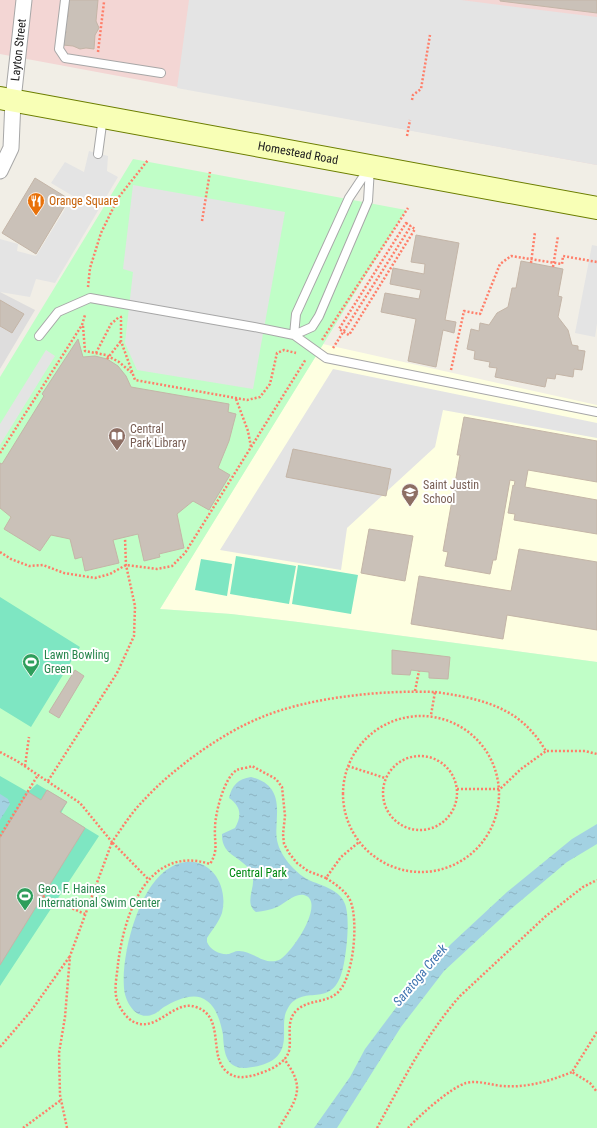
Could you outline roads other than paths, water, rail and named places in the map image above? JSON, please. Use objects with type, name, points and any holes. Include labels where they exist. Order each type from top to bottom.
[{"type":"main road","name":"Homestead Road","points":[[7,99],[597,208]]},
{"type":"street","name":"Layton Street","points":[[0,171],[11,148],[7,99],[24,0]]},
{"type":"lane","points":[[64,0],[59,49],[65,58],[161,73]]},
{"type":"lane","points":[[98,154],[103,117]]},
{"type":"lane","points":[[294,335],[312,327],[319,316],[368,201],[370,166]]},
{"type":"lane","points":[[294,335],[296,314],[349,198],[370,166]]},
{"type":"lane","points":[[39,336],[58,312],[90,298],[294,335],[326,358],[597,412]]},
{"type":"water","points":[[251,777],[264,782],[272,790],[277,807],[277,840],[283,855],[300,875],[331,889],[343,899],[347,910],[348,924],[344,963],[340,978],[334,988],[327,993],[302,997],[295,1000],[286,1012],[284,1021],[284,1040],[279,1054],[273,1060],[265,1064],[239,1068],[234,1066],[227,1058],[220,1021],[216,1012],[207,1001],[197,997],[180,999],[154,1014],[148,1016],[142,1015],[137,1013],[129,1004],[124,988],[124,974],[129,939],[141,904],[150,888],[160,876],[171,867],[183,862],[194,862],[204,865],[212,871],[222,890],[222,913],[207,938],[208,945],[213,950],[226,954],[243,951],[263,960],[274,961],[279,960],[284,956],[298,939],[305,928],[309,917],[311,907],[310,899],[304,895],[297,895],[277,907],[256,912],[252,908],[250,899],[253,884],[252,874],[244,863],[229,852],[223,842],[222,834],[235,828],[239,819],[238,808],[229,798],[232,790],[236,783],[242,779]]},
{"type":"water","points":[[0,794],[8,799],[10,804],[0,820]]},
{"type":"water","points":[[597,824],[597,844],[567,862],[511,909],[444,971],[401,1027],[337,1128],[314,1128],[350,1077],[365,1049],[410,989],[451,944],[507,892],[572,839]]},
{"type":"place","name":"Orange Square","points":[[36,216]]},
{"type":"place","name":"Central Park Library","points":[[117,451]]},
{"type":"place","name":"Saint Justin School","points":[[410,507]]},
{"type":"place","name":"Lawn Bowling Green","points":[[31,677]]},
{"type":"place","name":"Geo. F. Haines International Swim Center","points":[[25,911]]},
{"type":"park label","name":"Central Park","points":[[258,873]]},
{"type":"water label","name":"Saratoga Creek","points":[[420,975]]}]
